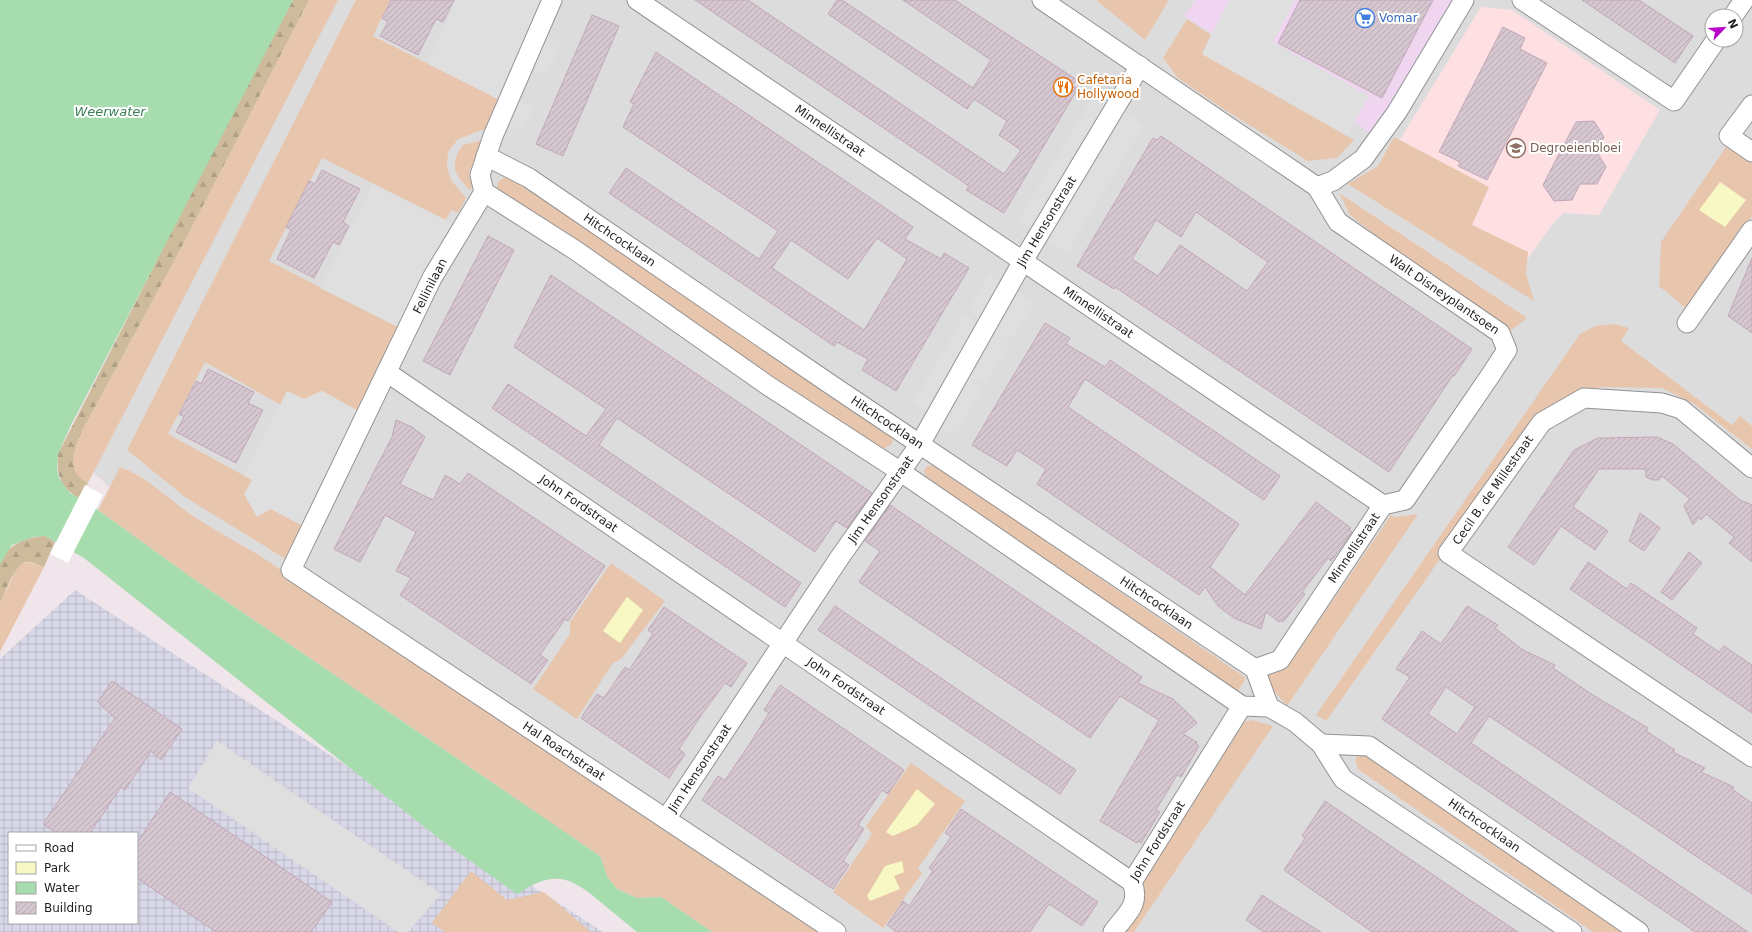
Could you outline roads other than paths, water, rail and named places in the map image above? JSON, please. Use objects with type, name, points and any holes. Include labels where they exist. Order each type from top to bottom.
[{"type":"street","points":[[552,0],[493,136],[480,175],[484,192],[575,250],[767,385],[901,472],[1242,706],[1269,707],[1295,722],[1321,744],[1343,779],[1572,932]]},
{"type":"street","name":"Minnellistraat","points":[[637,0],[1383,505],[1280,660],[1255,669]]},
{"type":"street","name":"Walt Disneyplantsoen","points":[[1042,0],[1317,187],[1338,222],[1500,333],[1507,350],[1490,376],[1405,500],[1383,505]]},
{"type":"street","points":[[1317,187],[1333,181],[1363,159],[1397,112],[1464,0]]},
{"type":"street","points":[[1522,0],[1674,101],[1710,48]]},
{"type":"street","name":"Jim Hensonstraat","points":[[666,819],[840,557],[920,444],[1023,261],[1140,66]]},
{"type":"street","points":[[1752,105],[1729,136],[1752,152]]},
{"type":"street","name":"Hitchcocklaan","points":[[486,156],[529,178],[920,444],[1255,669]]},
{"type":"street","name":"Fellinilaan","points":[[291,570],[388,373],[432,278],[484,192]]},
{"type":"street","points":[[1687,323],[1752,230]]},
{"type":"street","name":"John Fordstraat","points":[[388,373],[1132,882],[1242,706]]},
{"type":"street","name":"Cecil B. de Millestraat","points":[[1752,468],[1681,409],[1662,403],[1584,398],[1542,422],[1448,553],[1752,757]]},
{"type":"street","name":"Hal Roachstraat","points":[[291,570],[836,932]]},
{"type":"street","points":[[1255,669],[1269,707]]},
{"type":"street","name":"Hitchcocklaan","points":[[1321,744],[1369,746],[1639,932]]},
{"type":"street","points":[[1113,932],[1136,902],[1136,893],[1132,882]]},
{"type":"water","name":"Weerwater","points":[[0,0],[293,0],[71,425],[58,454],[57,467],[59,478],[70,493],[98,510],[188,575],[600,856],[608,878],[617,889],[637,898],[661,897],[712,932],[637,932],[578,885],[560,879],[550,879],[540,882],[518,894],[514,892],[441,840],[84,558],[45,536],[33,537],[12,545],[0,564]]},
{"type":"place","name":"Vomar","points":[[1365,18]]},
{"type":"place","name":"Cafetaria Hollywood","points":[[1063,87]]},
{"type":"place","name":"Degroeienbloei","points":[[1516,148]]}]
